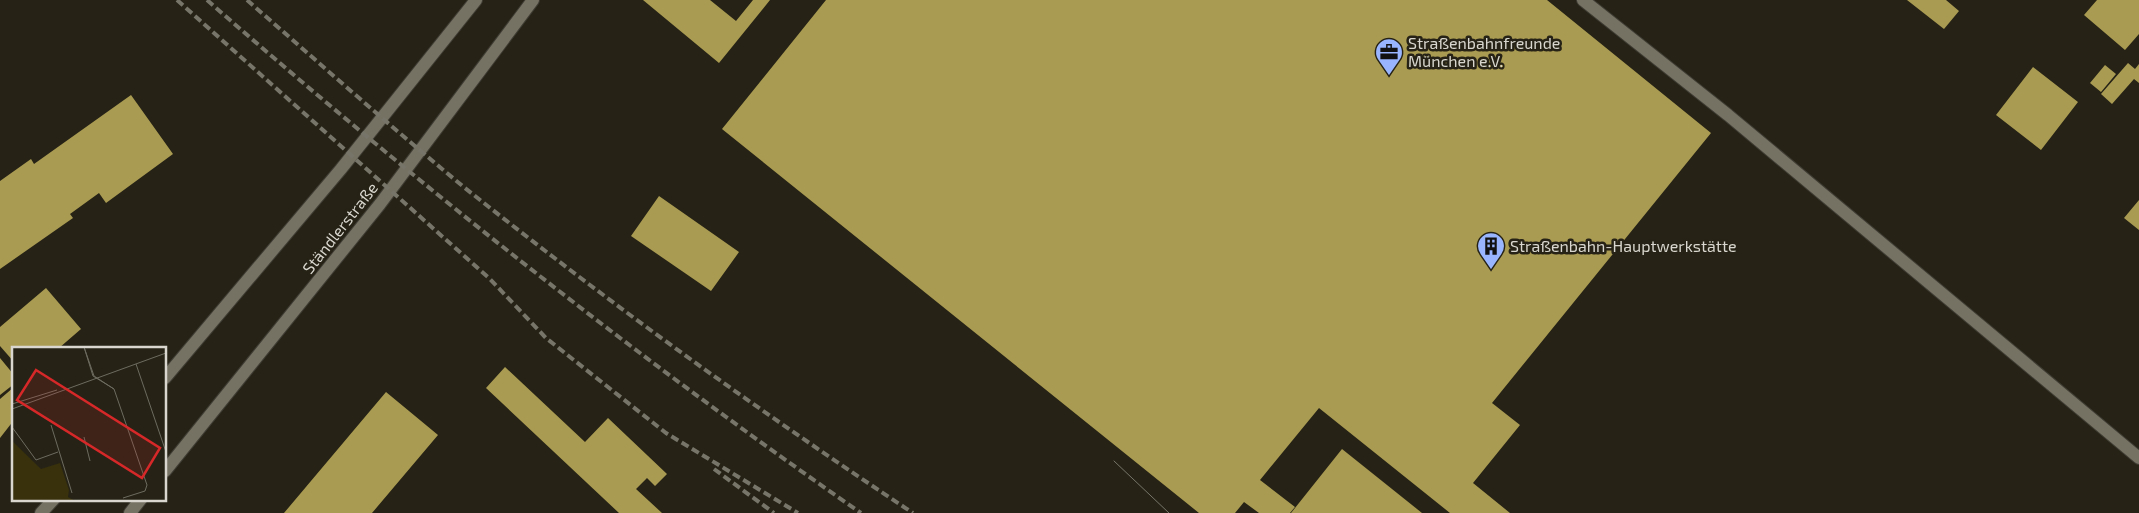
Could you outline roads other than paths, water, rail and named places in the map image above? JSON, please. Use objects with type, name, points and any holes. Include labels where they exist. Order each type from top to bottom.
[{"type":"main road","points":[[166,377],[334,177],[476,0]]},
{"type":"main road","name":"Ständlerstraße","points":[[166,470],[380,204],[533,0]]},
{"type":"main road","points":[[1583,0],[1717,106],[2139,458]]},
{"type":"main road","points":[[42,513],[53,500]]},
{"type":"main road","points":[[130,513],[140,500]]},
{"type":"tram line","points":[[1114,461],[1169,513]]},
{"type":"railway","points":[[177,0],[490,279],[546,338],[666,433],[798,513]]},
{"type":"railway","points":[[207,0],[365,135],[527,266],[692,392],[861,513]]},
{"type":"railway","points":[[247,0],[410,142],[519,231],[685,355],[913,513]]},
{"type":"railway","points":[[714,469],[774,513]]},
{"type":"place","name":"Straßenbahnfreunde München e.V.","points":[[1389,76]]},
{"type":"place","name":"Straßenbahn-Hauptwerkstätte","points":[[1491,270]]}]
